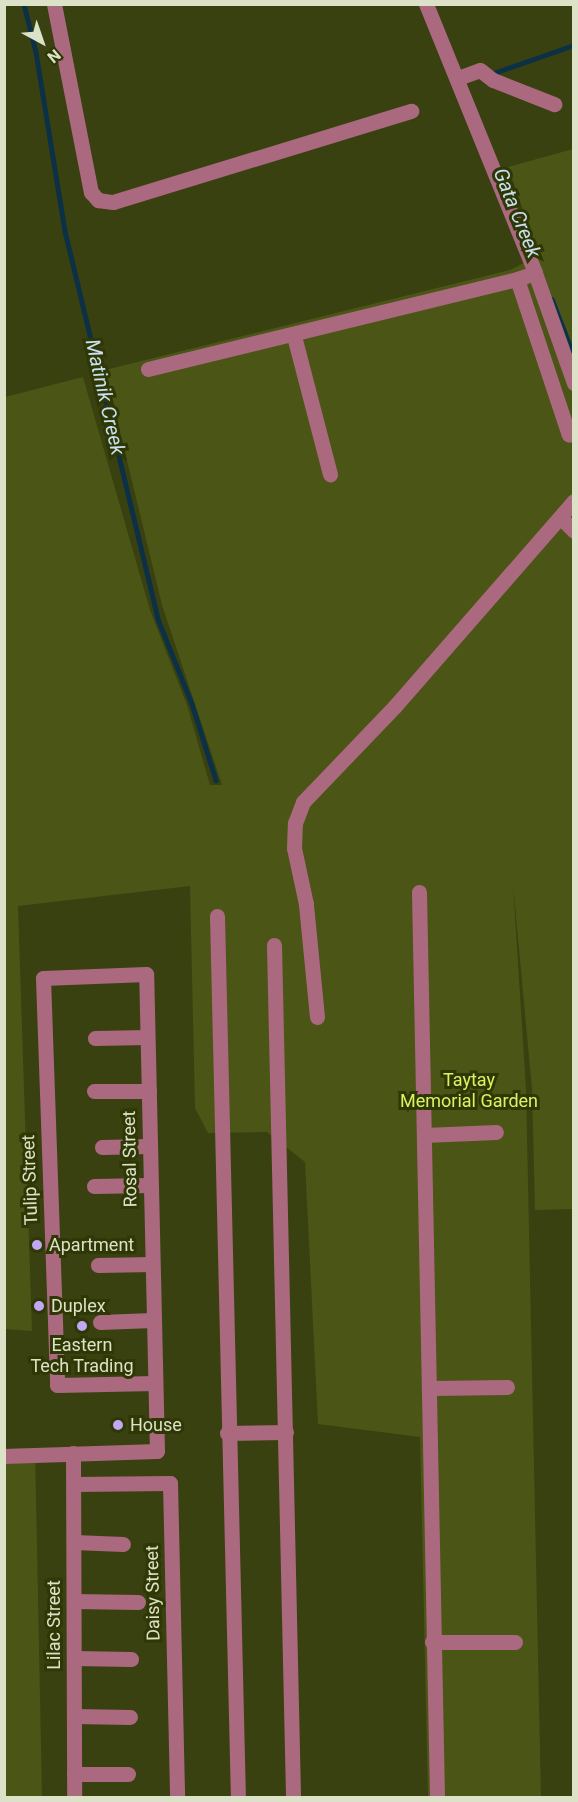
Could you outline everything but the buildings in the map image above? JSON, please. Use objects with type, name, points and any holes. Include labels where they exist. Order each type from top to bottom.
[{"type":"street","points":[[54,4],[91,192],[99,200],[113,202],[411,111]]},
{"type":"street","points":[[426,4],[458,78],[535,273],[573,383]]},
{"type":"street","points":[[458,78],[480,70],[493,80],[554,104]]},
{"type":"street","points":[[147,369],[294,336],[535,273]]},
{"type":"street","points":[[517,279],[569,435]]},
{"type":"street","points":[[294,336],[330,474]]},
{"type":"street","points":[[317,1017],[306,904],[294,849],[295,823],[303,802],[395,706],[562,519],[573,501]]},
{"type":"street","points":[[562,519],[573,531]]},
{"type":"street","points":[[419,892],[432,1388],[432,1642],[437,1797]]},
{"type":"street","points":[[217,916],[227,1433],[238,1797]]},
{"type":"street","points":[[274,945],[293,1797]]},
{"type":"street","name":"Rosal Street","points":[[73,1453],[157,1452],[146,974]]},
{"type":"street","name":"Tulip Street","points":[[146,974],[43,978],[57,1385],[155,1383]]},
{"type":"street","points":[[96,1038],[147,1037]]},
{"type":"street","points":[[94,1091],[149,1091]]},
{"type":"street","points":[[424,1135],[496,1132]]},
{"type":"street","points":[[102,1148],[149,1146]]},
{"type":"street","points":[[94,1186],[150,1185]]},
{"type":"street","points":[[98,1264],[152,1264]]},
{"type":"street","points":[[100,1322],[153,1320]]},
{"type":"street","points":[[432,1388],[507,1387]]},
{"type":"street","points":[[227,1433],[286,1432]]},
{"type":"street","points":[[4,1456],[73,1453]]},
{"type":"street","name":"Lilac Street","points":[[73,1453],[74,1797]]},
{"type":"street","name":"Daisy Street","points":[[74,1484],[170,1483],[177,1797]]},
{"type":"street","points":[[74,1542],[123,1544]]},
{"type":"street","points":[[74,1601],[138,1602]]},
{"type":"street","points":[[432,1642],[515,1642]]},
{"type":"street","points":[[74,1658],[131,1659]]},
{"type":"street","points":[[74,1716],[130,1717]]},
{"type":"street","points":[[74,1774],[128,1774]]},
{"type":"green space","name":"Taytay Memorial Garden","points":[[573,149],[573,1209],[535,1210],[532,1089],[513,884],[526,1089],[541,1797],[428,1797],[420,1437],[318,1424],[305,1162],[267,1132],[208,1133],[195,1108],[190,886],[18,906],[32,1331],[5,1329],[5,397],[83,377],[150,610],[187,705],[210,785],[222,785],[162,605],[105,370],[510,270],[539,255],[508,167]]},
{"type":"green space","points":[[35,1448],[42,1797],[5,1797],[4,1449]]},
{"type":"waterway","name":"Matinik Creek","points":[[24,4],[36,52],[65,231],[158,619],[192,704],[216,780]]},
{"type":"waterway","name":"Gata Creek","points":[[491,74],[574,45]]},
{"type":"waterway","name":"Gata Creek","points":[[552,299],[574,356]]},
{"type":"place","name":"Apartment","points":[[37,1245]]},
{"type":"place","name":"Duplex","points":[[39,1306]]},
{"type":"place","name":"Eastern Tech Trading","points":[[82,1326]]},
{"type":"place","name":"House","points":[[118,1425]]}]
